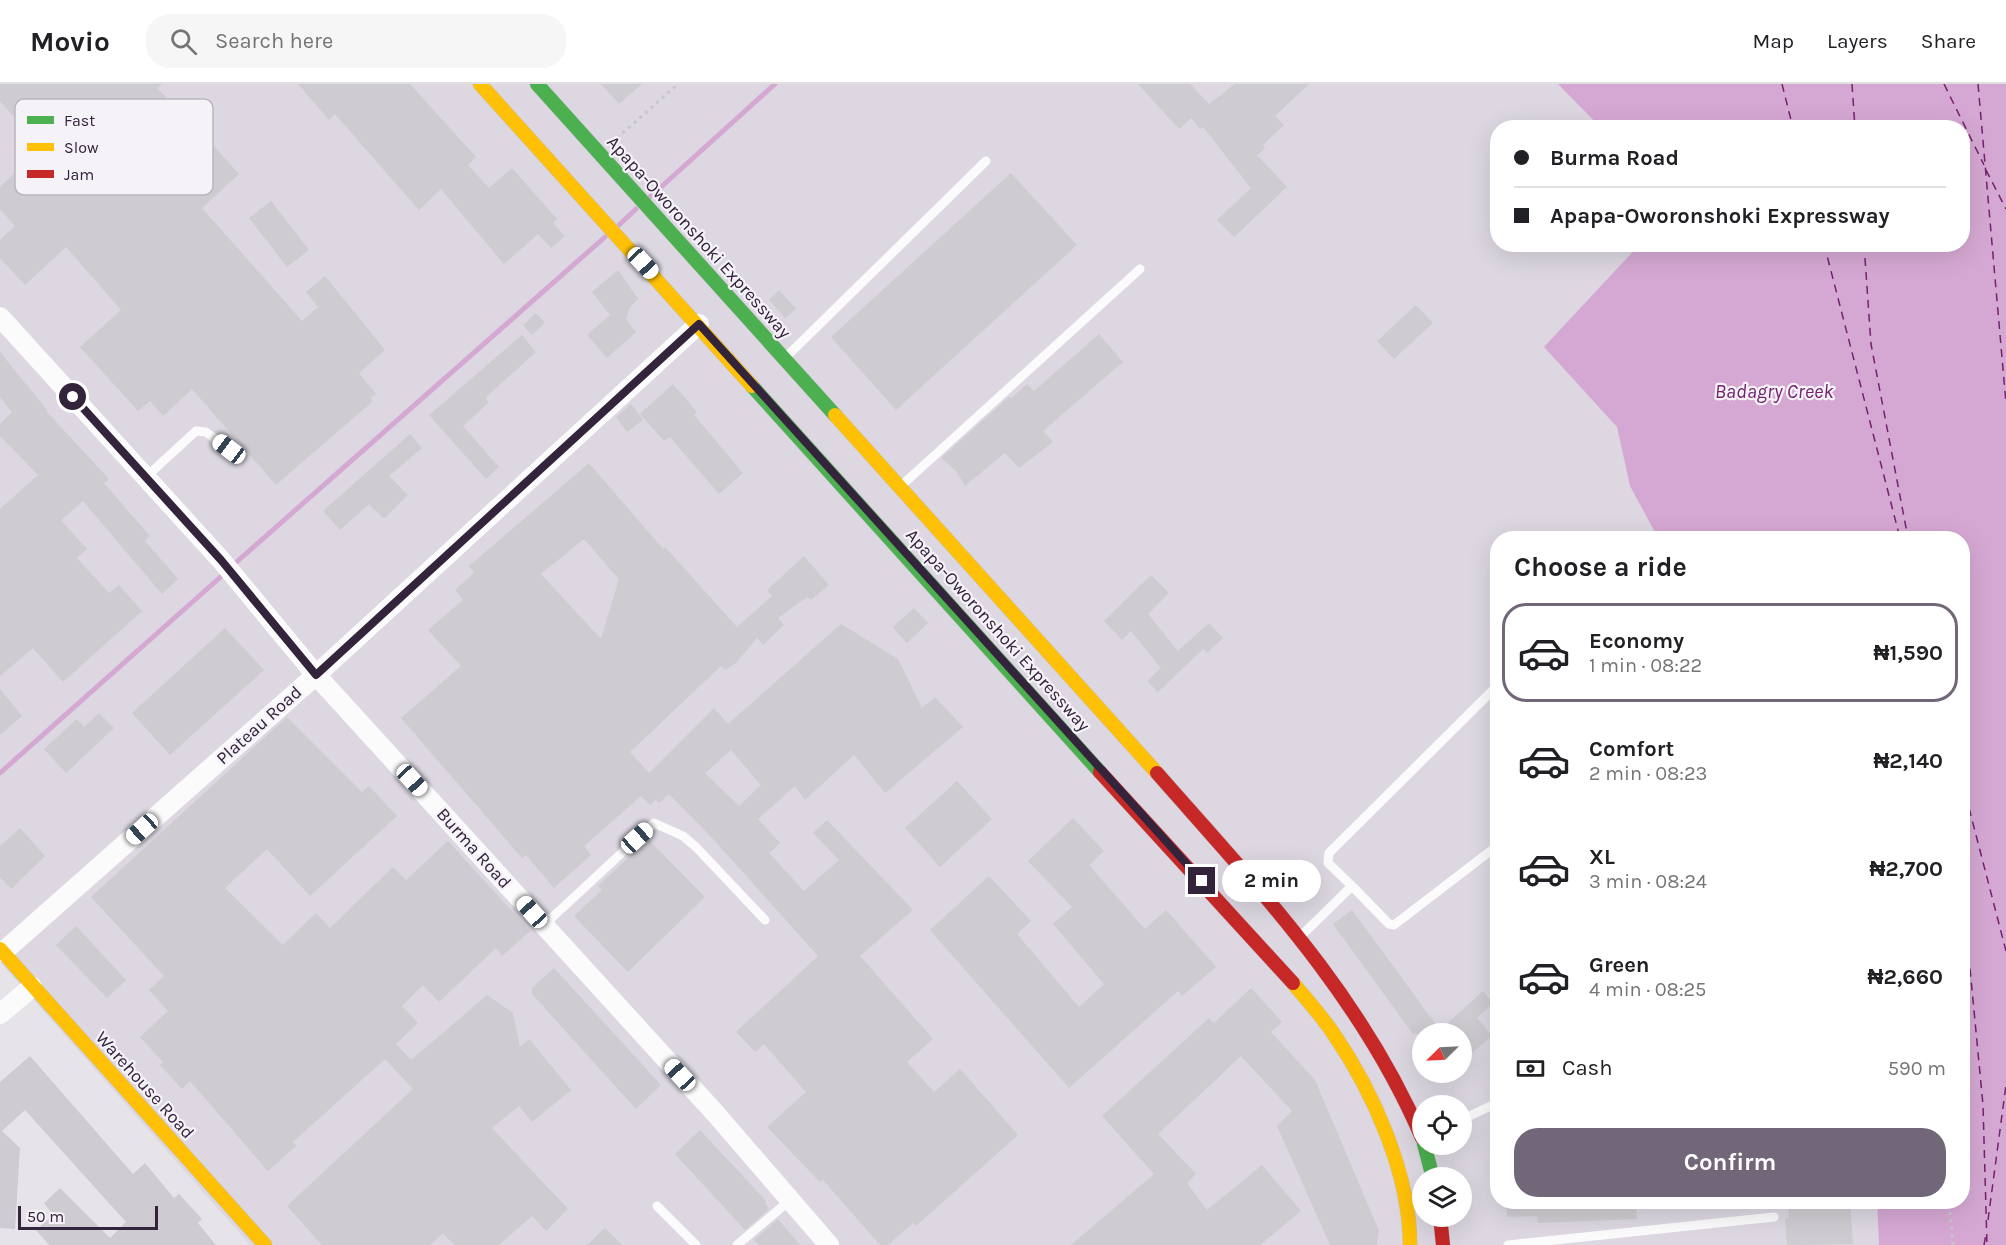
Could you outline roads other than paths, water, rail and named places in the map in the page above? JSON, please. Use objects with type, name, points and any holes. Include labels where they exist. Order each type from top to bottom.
[{"type":"main road","name":"Apapa-Oworonshoki Expressway","points":[[480,84],[699,324],[1081,751],[1276,962],[1333,1033],[1379,1115],[1400,1173],[1410,1223],[1410,1245]]},
{"type":"main road","name":"Apapa-Oworonshoki Expressway","points":[[537,84],[1130,742],[1300,936],[1369,1033],[1412,1114]]},
{"type":"main road","name":"Warehouse Road","points":[[1,951],[265,1245]]},
{"type":"main road","points":[[1441,1227],[1443,1245]]},
{"type":"street","name":"Burma Road","points":[[0,316],[221,560],[316,675],[715,1113],[829,1245]]},
{"type":"street","name":"Plateau Road","points":[[1,951],[316,675],[699,324]]},
{"type":"street","points":[[0,1014],[32,987]]},
{"type":"lane","points":[[784,358],[986,161]]},
{"type":"lane","points":[[900,487],[1140,269]]},
{"type":"lane","points":[[146,477],[196,431],[206,432],[229,449]]},
{"type":"lane","points":[[1490,693],[1329,854],[1328,863],[1389,924],[1394,925],[1490,851]]},
{"type":"lane","points":[[544,925],[654,823],[683,836],[696,847],[765,920]]},
{"type":"lane","points":[[1300,936],[1352,886]]},
{"type":"lane","points":[[1472,1115],[1490,1106]]},
{"type":"lane","points":[[737,1245],[789,1201]]},
{"type":"lane","points":[[657,1206],[696,1245]]},
{"type":"lane","points":[[1508,1245],[1774,1217]]},
{"type":"water","name":"Badagry Creek","points":[[1558,84],[2006,84],[2006,1245],[1879,1245],[1877,1209],[1970,1209],[1970,531],[1654,531],[1630,486],[1617,427],[1544,347],[1632,252],[1970,252],[1970,120],[1593,120]]},
{"type":"waterway","points":[[650,197],[775,84]]},
{"type":"waterway","points":[[619,225],[636,209]]},
{"type":"waterway","points":[[232,566],[605,237]]},
{"type":"waterway","points":[[0,773],[225,573]]}]
